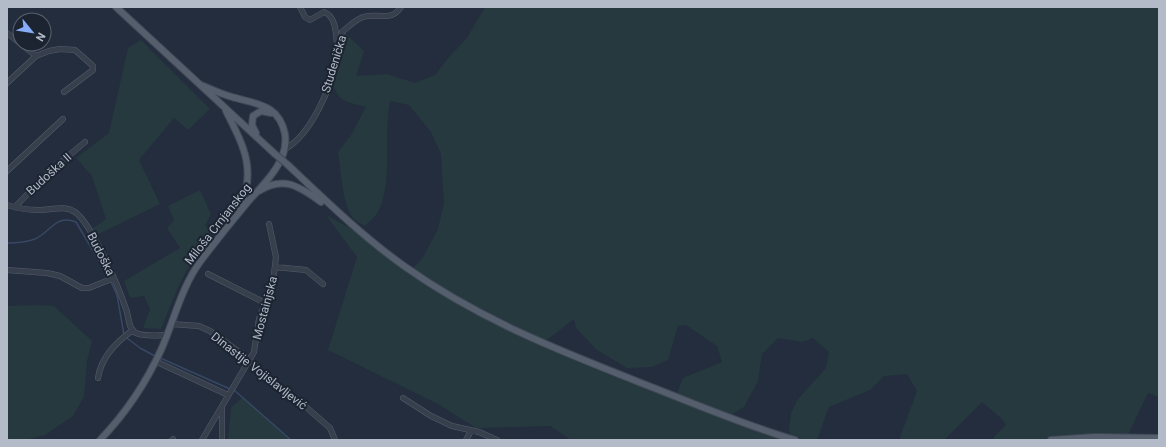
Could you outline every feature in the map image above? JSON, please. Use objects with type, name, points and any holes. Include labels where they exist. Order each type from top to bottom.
[{"type":"main road","points":[[116,7],[332,207],[404,266],[454,299],[494,321],[538,342],[796,440]]},
{"type":"main road","points":[[201,85],[227,96],[262,104],[274,114],[284,130],[285,149]]},
{"type":"main road","points":[[223,106],[244,148],[248,167],[246,188],[241,206],[231,223]]},
{"type":"main road","points":[[274,114],[265,111],[258,111],[253,116],[251,122],[254,130],[274,153]]},
{"type":"main road","name":"Miloša Crnjanskog","points":[[156,360],[191,276],[279,163],[285,149]]},
{"type":"main road","points":[[246,188],[249,194],[254,194],[270,186],[288,184],[302,188],[332,207]]},
{"type":"main road","points":[[100,440],[131,402],[156,360]]},
{"type":"main road","points":[[1051,440],[1094,437],[1159,438]]},
{"type":"street","points":[[300,7],[305,17],[310,20],[324,12],[329,15],[332,19],[338,51]]},
{"type":"street","name":"Studenička","points":[[285,149],[295,141],[313,118],[333,74],[338,58],[342,32],[356,20],[366,16],[390,16],[396,13],[401,7]]},
{"type":"street","points":[[7,33],[36,56]]},
{"type":"street","points":[[7,83],[36,56],[60,49],[75,50],[93,66],[93,70],[64,92]]},
{"type":"street","points":[[7,171],[63,119]]},
{"type":"street","name":"Budoška II","points":[[15,207],[48,173],[85,142]]},
{"type":"street","name":"Budoška","points":[[7,205],[39,211],[62,208],[75,212],[85,223],[114,278],[127,310],[131,332]]},
{"type":"street","name":"Mostainjska","points":[[229,394],[254,352],[259,319],[273,282],[276,257],[269,224]]},
{"type":"street","points":[[275,267],[306,270],[323,284]]},
{"type":"street","points":[[7,270],[47,272],[60,276],[82,288],[89,288],[114,278]]},
{"type":"street","points":[[208,274],[265,303]]},
{"type":"street","name":"Dinastije Vojislavljević","points":[[171,324],[199,326],[210,331],[250,360],[267,379],[306,407],[330,428],[335,440]]},
{"type":"street","points":[[98,378],[99,370],[110,350],[131,332],[143,335],[167,335]]},
{"type":"street","points":[[156,360],[229,394],[202,440]]},
{"type":"street","points":[[402,398],[431,416],[452,426],[479,432],[497,440]]},
{"type":"street","points":[[222,406],[222,440]]},
{"type":"street","points":[[466,440],[471,431]]},
{"type":"green space","points":[[485,7],[1159,7],[1159,397],[1148,393],[1127,437],[994,440],[994,437],[1006,425],[1002,419],[982,402],[944,440],[899,440],[917,391],[907,374],[884,376],[870,390],[829,407],[817,440],[571,440],[550,426],[476,428],[438,404],[328,350],[357,257],[326,215],[367,237],[411,270],[422,259],[438,229],[444,203],[441,154],[431,132],[409,105],[390,101],[387,129],[386,186],[383,199],[374,218],[365,226],[355,220],[350,213],[344,196],[338,152],[351,135],[366,107],[350,103],[342,99],[336,93],[333,76],[334,66],[343,31],[364,51],[356,76],[387,74],[415,83],[435,75],[467,38]],"holes":[[[574,319],[576,328],[597,350],[627,368],[652,367],[668,360],[678,326],[686,325],[717,346],[722,362],[683,378],[676,396],[543,343]],[[778,338],[802,342],[813,338],[829,352],[826,368],[798,399],[791,413],[789,429],[791,439],[729,416],[744,407],[758,381],[762,354]]]},
{"type":"green space","points":[[141,40],[210,109],[188,130],[174,118],[139,160],[160,204],[93,237],[89,231],[106,219],[92,176],[76,158],[109,133],[128,48]]},
{"type":"green space","points":[[200,190],[211,214],[205,226],[217,233],[198,253],[183,277],[161,329],[143,328],[150,309],[144,296],[130,298],[124,281],[180,248],[167,228],[174,220],[168,206]]},
{"type":"green space","points":[[7,306],[54,306],[92,341],[87,361],[84,397],[73,416],[45,435],[25,440],[7,440]]},
{"type":"green space","points":[[243,397],[291,440],[228,440],[231,408]]},
{"type":"waterway","points":[[7,243],[35,239],[63,220],[76,222],[109,278]]},
{"type":"waterway","points":[[111,282],[117,295],[124,335]]},
{"type":"waterway","points":[[127,338],[140,348],[155,356]]},
{"type":"waterway","points":[[158,357],[230,389]]},
{"type":"waterway","points":[[234,390],[291,440]]}]
